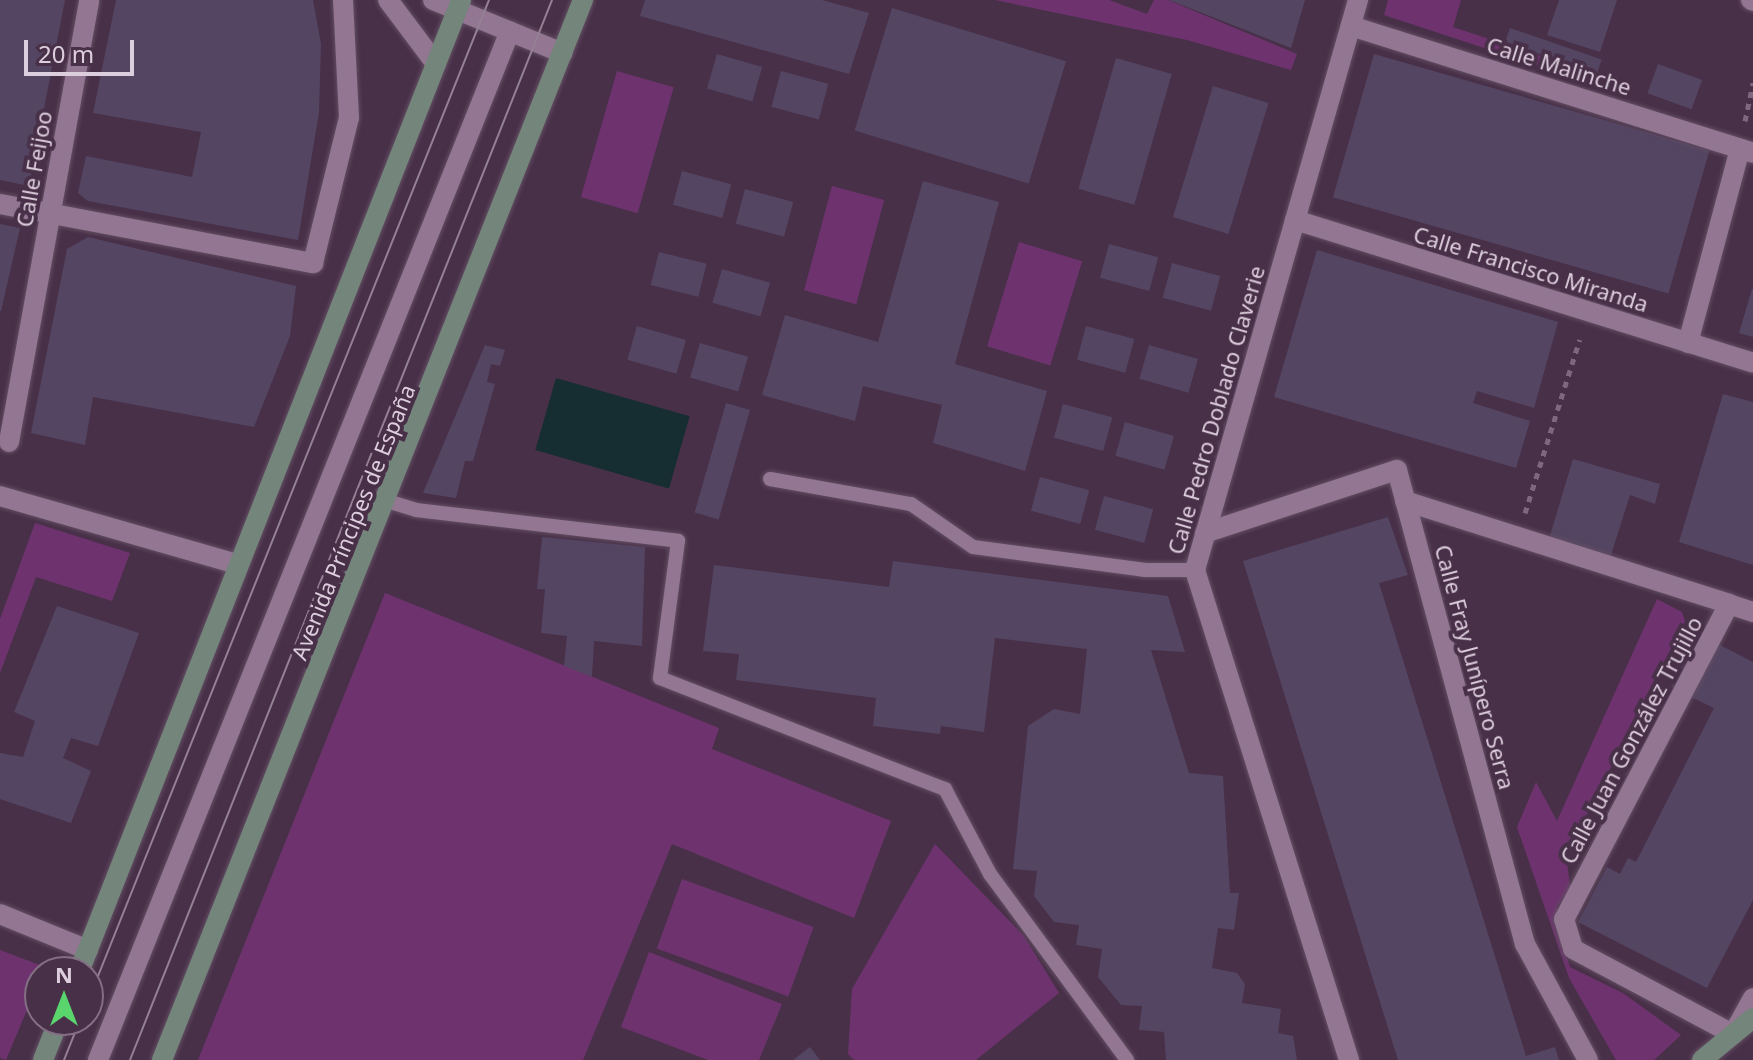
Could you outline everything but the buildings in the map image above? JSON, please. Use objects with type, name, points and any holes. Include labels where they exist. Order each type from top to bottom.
[{"type":"main road","name":"Avenida Príncipes de España","points":[[162,1060],[387,501],[563,53],[580,1]]},
{"type":"main road","points":[[86,956],[459,4]]},
{"type":"main road","points":[[1702,1060],[1753,1018]]},
{"type":"main road","points":[[43,1060],[53,1036]]},
{"type":"street","name":"Calle Feijoo","points":[[9,442],[89,0]]},
{"type":"street","points":[[0,204],[313,263],[349,118],[343,0]]},
{"type":"street","points":[[388,0],[436,64]]},
{"type":"street","points":[[433,0],[459,4],[510,31],[563,53]]},
{"type":"street","name":"Calle Pedro Doblado Claverie","points":[[1349,1060],[1195,570],[1358,0]]},
{"type":"street","name":"Calle Malinche","points":[[1351,26],[1746,151]]},
{"type":"street","name":"Avenida Príncipes de España","points":[[98,1060],[510,31]]},
{"type":"street","points":[[1688,343],[1746,151]]},
{"type":"street","name":"Calle Francisco Miranda","points":[[1295,220],[1753,363]]},
{"type":"street","name":"Calle Fray Junípero Serra","points":[[1205,533],[1397,470],[1525,944],[1588,1060]]},
{"type":"street","points":[[0,496],[237,564]]},
{"type":"street","points":[[1405,501],[1729,604]]},
{"type":"street","name":"Calle Juan González Trujillo","points":[[1733,1034],[1573,949],[1564,919],[1729,604],[1753,612]]},
{"type":"street","points":[[0,914],[88,950]]},
{"type":"street","points":[[1733,1034],[1753,998]]},
{"type":"lane","points":[[770,479],[911,504],[973,547],[1145,570],[1195,570]]},
{"type":"lane","points":[[387,501],[416,510],[678,541],[660,678],[945,789],[990,874],[1127,1060]]},
{"type":"path","points":[[1746,151],[1753,83]]},
{"type":"path","points":[[1517,536],[1589,312]]},
{"type":"shaded area","points":[[995,0],[1109,0],[1147,14],[1154,0],[1168,0],[1297,54],[1291,70],[1187,40]]},
{"type":"shaded area","points":[[1388,0],[1461,0],[1453,27],[1580,69],[1578,79],[1384,15]]},
{"type":"shaded area","points":[[617,71],[674,87],[638,213],[581,197]]},
{"type":"shaded area","points":[[832,186],[884,200],[856,304],[804,290]]},
{"type":"shaded area","points":[[1019,242],[1082,261],[1050,366],[987,346]]},
{"type":"shaded area","points":[[556,378],[690,416],[669,488],[535,450]]},
{"type":"shaded area","points":[[35,523],[130,553],[112,601],[36,577],[0,673],[0,619]]},
{"type":"shaded area","points":[[385,593],[719,728],[712,749],[891,821],[854,918],[672,844],[583,1060],[198,1060]]},
{"type":"shaded area","points":[[1657,599],[1682,612],[1685,621],[1566,856],[1571,892],[1558,905],[1555,920],[1570,967],[1623,993],[1681,1035],[1654,1060],[1616,1060],[1569,978],[1517,827],[1536,782],[1557,821]]},
{"type":"shaded area","points":[[935,844],[1024,936],[1059,993],[976,1060],[854,1060],[848,1054],[852,989]]},
{"type":"shaded area","points":[[682,879],[814,927],[788,996],[657,949]]},
{"type":"shaded area","points":[[0,950],[24,959],[24,1017],[6,1060],[0,1058]]},
{"type":"shaded area","points":[[649,952],[782,1004],[759,1060],[708,1060],[621,1027]]},
{"type":"tram line","points":[[104,961],[489,0]]},
{"type":"tram line","points":[[130,1060],[552,0]]},
{"type":"tram line","points":[[64,1060],[74,1036]]}]
